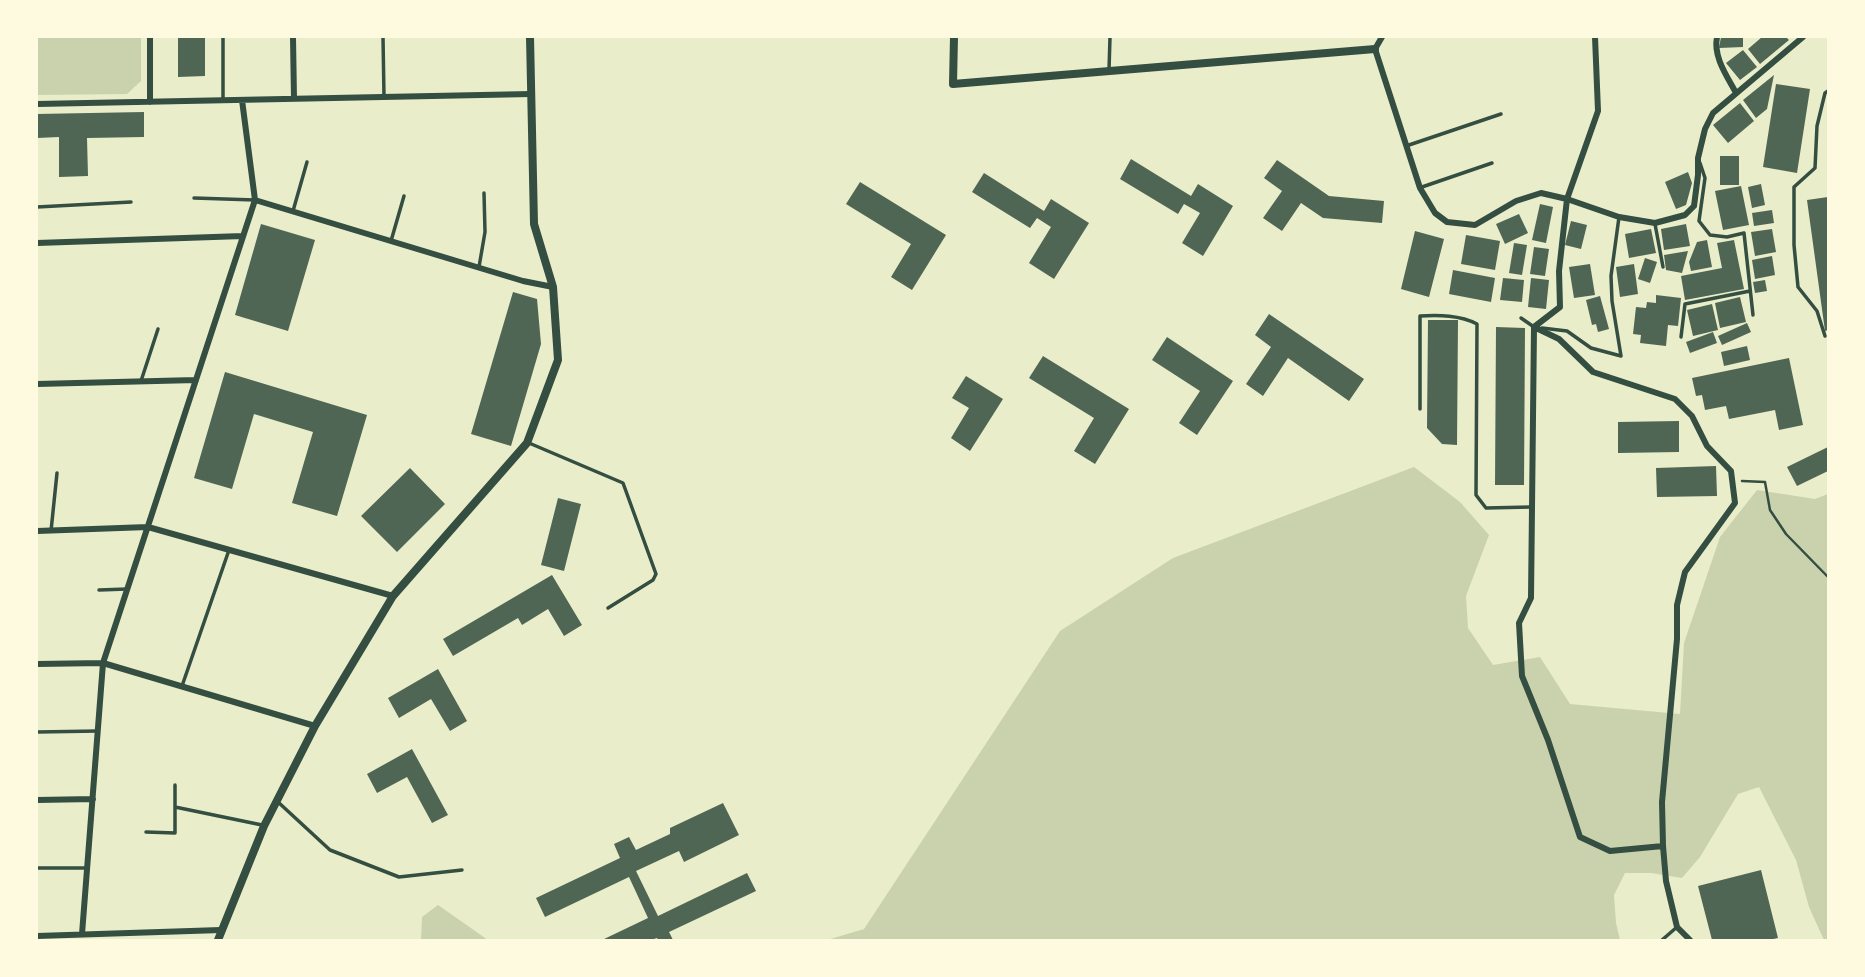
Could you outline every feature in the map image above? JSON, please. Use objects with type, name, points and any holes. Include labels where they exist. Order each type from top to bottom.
[{"type":"street","points":[[150,37],[150,102]]},
{"type":"street","points":[[293,37],[294,99]]},
{"type":"street","points":[[218,940],[264,826],[315,726],[393,596],[527,443],[558,360],[553,287],[534,224],[530,37]]},
{"type":"street","points":[[954,37],[953,84],[1375,49]]},
{"type":"street","points":[[1382,37],[1375,49],[1420,188],[1435,213],[1447,222],[1475,225],[1516,201],[1541,193],[1619,217],[1655,223],[1685,215],[1694,206],[1698,158],[1705,129],[1713,113],[1803,37]]},
{"type":"street","points":[[1534,327],[1560,307],[1559,271],[1567,199],[1598,111],[1595,37]]},
{"type":"street","points":[[1717,37],[1716,45],[1721,65],[1736,93]]},
{"type":"street","points":[[37,104],[531,94]]},
{"type":"street","points":[[82,934],[103,663],[255,200],[242,100]]},
{"type":"street","points":[[255,200],[553,287]]},
{"type":"street","points":[[37,243],[243,236]]},
{"type":"street","points":[[1534,327],[1559,339],[1593,372],[1675,399],[1692,416],[1707,446],[1731,471],[1735,503],[1685,572],[1677,605],[1677,639],[1662,802],[1663,846],[1666,881],[1677,927],[1690,940]]},
{"type":"street","points":[[1534,327],[1531,598],[1519,623],[1522,676],[1548,740],[1580,837],[1610,851],[1663,846]]},
{"type":"street","points":[[37,384],[196,380]]},
{"type":"street","points":[[37,531],[148,527],[393,596]]},
{"type":"street","points":[[37,664],[103,663],[315,726]]},
{"type":"street","points":[[37,800],[93,799]]},
{"type":"street","points":[[37,936],[82,934],[103,937],[221,930]]},
{"type":"lane","points":[[223,37],[223,100]]},
{"type":"lane","points":[[383,37],[384,97]]},
{"type":"lane","points":[[1109,71],[1110,37]]},
{"type":"lane","points":[[1825,337],[1817,311],[1798,287],[1794,245],[1794,187],[1815,168],[1817,126],[1825,93],[1828,91]]},
{"type":"lane","points":[[1406,146],[1502,114]]},
{"type":"lane","points":[[1698,158],[1705,178],[1699,221],[1710,235],[1727,237],[1744,233],[1753,314]]},
{"type":"lane","points":[[293,211],[307,162]]},
{"type":"lane","points":[[1420,188],[1492,163]]},
{"type":"lane","points":[[479,267],[485,232],[484,193]]},
{"type":"lane","points":[[391,241],[404,195]]},
{"type":"lane","points":[[194,198],[255,200]]},
{"type":"lane","points":[[37,207],[131,202]]},
{"type":"lane","points":[[1521,318],[1534,327],[1567,331],[1591,348],[1621,356],[1611,276],[1619,217]]},
{"type":"lane","points":[[1655,223],[1663,267]]},
{"type":"lane","points":[[1681,337],[1685,304],[1750,292]]},
{"type":"lane","points":[[1420,409],[1420,316],[1440,315],[1477,324],[1476,495],[1486,508],[1533,507]]},
{"type":"lane","points":[[141,381],[158,329]]},
{"type":"lane","points":[[527,443],[623,483],[656,573],[653,580],[608,608]]},
{"type":"lane","points":[[51,531],[57,473]]},
{"type":"lane","points":[[182,686],[229,550]]},
{"type":"lane","points":[[99,590],[127,589]]},
{"type":"lane","points":[[37,732],[98,732]]},
{"type":"lane","points":[[146,832],[175,833],[175,785]]},
{"type":"lane","points":[[276,800],[330,850],[400,877],[462,870]]},
{"type":"lane","points":[[175,807],[264,826]]},
{"type":"lane","points":[[37,868],[87,868]]},
{"type":"lane","points":[[1662,940],[1677,927]]},
{"type":"path","points":[[1732,480],[1765,482],[1770,510],[1786,534],[1828,577]]},
{"type":"green space","points":[[37,37],[141,37],[141,81],[127,94],[37,95]]},
{"type":"green space","points":[[1414,467],[1460,502],[1489,535],[1466,596],[1468,628],[1493,665],[1540,657],[1570,704],[1680,714],[1684,643],[1720,537],[1757,490],[1815,499],[1828,494],[1828,940],[1824,940],[1809,907],[1796,860],[1759,787],[1738,794],[1700,857],[1682,878],[1651,873],[1625,873],[1614,895],[1620,940],[827,940],[864,929],[1060,631],[1173,558]]},
{"type":"green space","points":[[438,905],[488,940],[421,940],[422,917]]},
{"type":"building","points":[[178,37],[205,37],[205,76],[178,77]]},
{"type":"building","points":[[1721,37],[1743,37],[1743,47],[1719,48]]},
{"type":"building","points":[[1762,37],[1786,37],[1789,40],[1760,64],[1748,49]]},
{"type":"building","points":[[1743,50],[1757,67],[1740,80],[1726,63]]},
{"type":"building","points":[[1774,75],[1767,109],[1756,118],[1743,100]]},
{"type":"building","points":[[1776,84],[1810,89],[1797,173],[1763,167]]},
{"type":"building","points":[[1740,103],[1754,121],[1728,143],[1713,125]]},
{"type":"building","points":[[144,112],[144,137],[87,138],[88,176],[59,177],[59,137],[37,138],[37,114]]},
{"type":"building","points":[[1720,156],[1739,156],[1739,185],[1720,185]]},
{"type":"building","points":[[1131,159],[1191,196],[1198,184],[1233,206],[1203,256],[1182,243],[1200,213],[1184,204],[1178,214],[1120,179]]},
{"type":"building","points":[[1277,160],[1329,196],[1384,201],[1382,223],[1323,218],[1301,203],[1282,231],[1263,218],[1282,191],[1264,178]]},
{"type":"building","points":[[1688,172],[1692,183],[1686,205],[1676,209],[1665,182]]},
{"type":"building","points":[[984,173],[1044,211],[1051,199],[1089,223],[1054,279],[1029,263],[1051,227],[1037,218],[1030,228],[972,192]]},
{"type":"building","points":[[860,182],[946,235],[912,290],[891,277],[911,244],[846,204]]},
{"type":"building","points":[[1761,184],[1765,205],[1752,208],[1748,187]]},
{"type":"building","points":[[1741,186],[1749,225],[1723,230],[1715,191]]},
{"type":"building","points":[[1828,197],[1828,330],[1825,331],[1807,200]]},
{"type":"building","points":[[1540,204],[1553,207],[1546,243],[1532,240]]},
{"type":"building","points":[[1772,210],[1774,223],[1754,226],[1752,213]]},
{"type":"building","points":[[1519,214],[1528,233],[1505,244],[1496,224]]},
{"type":"building","points":[[1571,221],[1587,225],[1581,249],[1565,245]]},
{"type":"building","points":[[261,224],[315,240],[288,331],[235,315]]},
{"type":"building","points":[[1686,224],[1690,246],[1664,250],[1661,229]]},
{"type":"building","points":[[1651,229],[1656,253],[1629,258],[1625,234]]},
{"type":"building","points":[[1772,229],[1776,252],[1755,256],[1751,232]]},
{"type":"building","points":[[1415,231],[1444,239],[1429,297],[1401,289]]},
{"type":"building","points":[[1466,235],[1500,241],[1495,270],[1461,264]]},
{"type":"building","points":[[1707,240],[1712,267],[1691,271],[1689,262],[1697,242]]},
{"type":"building","points":[[1734,240],[1744,289],[1685,300],[1681,276],[1722,268],[1717,243]]},
{"type":"building","points":[[1514,243],[1527,245],[1522,275],[1509,273]]},
{"type":"building","points":[[1534,247],[1549,249],[1545,276],[1530,274]]},
{"type":"building","points":[[1688,251],[1682,273],[1666,270],[1664,255]]},
{"type":"building","points":[[1772,256],[1775,275],[1755,279],[1752,260]]},
{"type":"building","points":[[1645,258],[1657,262],[1650,283],[1638,279]]},
{"type":"building","points":[[1590,264],[1595,295],[1574,298],[1569,267]]},
{"type":"building","points":[[1634,264],[1638,294],[1620,297],[1616,267]]},
{"type":"building","points":[[1453,270],[1495,278],[1491,302],[1449,294]]},
{"type":"building","points":[[1503,278],[1524,280],[1522,302],[1500,300]]},
{"type":"building","points":[[1531,278],[1549,280],[1546,309],[1528,307]]},
{"type":"building","points":[[1765,280],[1767,291],[1755,293],[1753,282]]},
{"type":"building","points":[[513,292],[537,299],[541,344],[511,446],[471,434]]},
{"type":"building","points":[[1656,295],[1681,298],[1678,326],[1668,325],[1666,346],[1640,343],[1641,335],[1633,334],[1636,307],[1646,308],[1647,302],[1656,303]]},
{"type":"building","points":[[1600,296],[1609,329],[1598,332],[1596,324],[1592,325],[1586,300]]},
{"type":"building","points":[[1740,297],[1746,322],[1720,328],[1715,303]]},
{"type":"building","points":[[1712,304],[1718,330],[1693,336],[1687,310]]},
{"type":"building","points":[[1269,314],[1364,379],[1349,401],[1288,358],[1263,396],[1246,384],[1271,347],[1255,335]]},
{"type":"building","points":[[1428,320],[1458,320],[1457,445],[1442,444],[1427,428]]},
{"type":"building","points":[[1747,323],[1751,332],[1722,345],[1718,336]]},
{"type":"building","points":[[1496,327],[1525,328],[1524,485],[1495,485]]},
{"type":"building","points":[[1713,332],[1717,343],[1690,353],[1686,342]]},
{"type":"building","points":[[1167,337],[1233,381],[1197,435],[1179,423],[1200,391],[1152,360]]},
{"type":"building","points":[[1747,346],[1750,360],[1724,366],[1721,352]]},
{"type":"building","points":[[1043,356],[1129,409],[1095,464],[1074,451],[1094,418],[1029,378]]},
{"type":"building","points":[[1789,358],[1803,425],[1779,430],[1775,410],[1729,419],[1726,406],[1705,410],[1702,395],[1696,396],[1692,378]]},
{"type":"building","points":[[225,372],[367,415],[337,516],[292,503],[313,432],[254,414],[232,489],[194,478]]},
{"type":"building","points":[[966,376],[1003,399],[970,451],[951,438],[969,408],[952,398]]},
{"type":"building","points":[[1679,421],[1679,452],[1618,453],[1618,422]]},
{"type":"building","points":[[1828,447],[1828,471],[1797,486],[1787,467]]},
{"type":"building","points":[[1716,466],[1717,496],[1657,497],[1656,468]]},
{"type":"building","points":[[410,468],[445,504],[397,552],[361,516]]},
{"type":"building","points":[[558,498],[581,504],[564,571],[541,565]]},
{"type":"building","points":[[552,575],[582,625],[564,636],[548,609],[522,625],[518,618],[453,656],[443,639]]},
{"type":"building","points":[[438,669],[467,721],[450,731],[431,699],[399,718],[388,698]]},
{"type":"building","points":[[412,749],[448,815],[432,823],[407,777],[377,793],[367,774]]},
{"type":"building","points":[[723,803],[739,835],[684,862],[679,851],[636,871],[658,916],[747,873],[756,891],[669,932],[673,940],[602,940],[648,918],[629,877],[545,917],[536,898],[620,858],[614,844],[629,837],[636,850],[670,834],[670,828]]},
{"type":"building","points":[[1761,870],[1778,938],[1712,940],[1698,886]]}]
